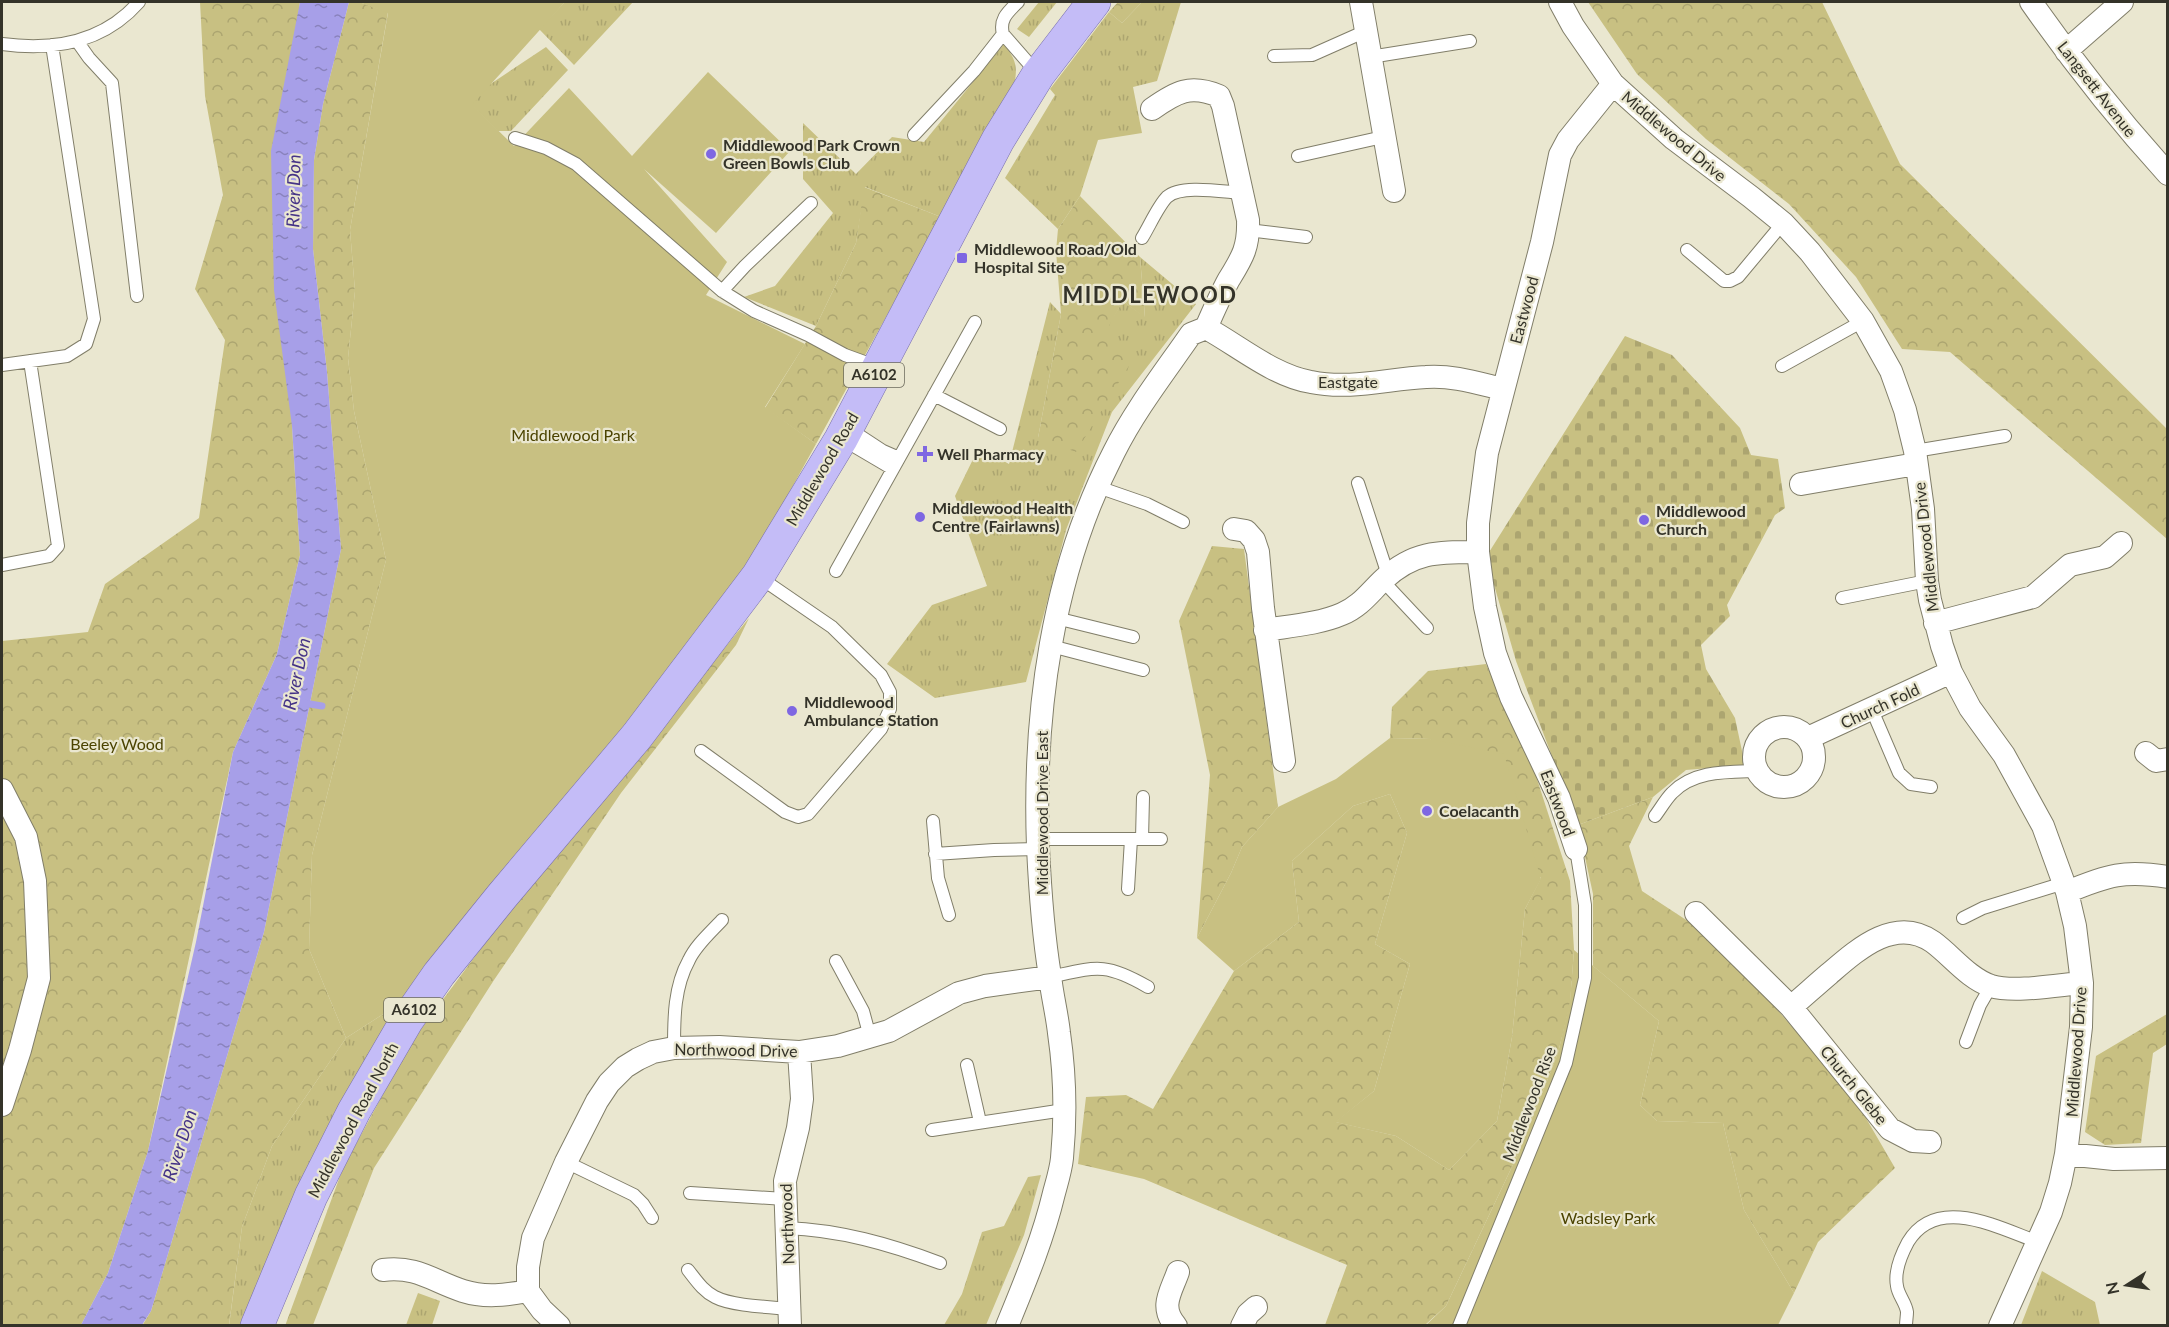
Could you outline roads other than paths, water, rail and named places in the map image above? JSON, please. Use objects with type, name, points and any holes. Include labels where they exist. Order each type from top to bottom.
[{"type":"main road","name":"Middlewood Road","points":[[637,736],[758,576],[844,433],[998,140],[1038,75],[1094,2]]},
{"type":"main road","name":"Middlewood Road North","points":[[257,1326],[311,1197],[354,1110],[407,1020],[439,974],[502,896],[637,736]]},
{"type":"street","points":[[1361,2],[1394,191]]},
{"type":"street","name":"Middlewood Drive","points":[[1560,2],[1573,26],[1612,84],[1674,139],[1783,223],[1810,252],[1863,321],[1891,371],[1905,410],[1916,458],[1923,509],[1927,581],[1935,623],[1952,672],[1970,708],[2004,755],[2027,795],[2043,826],[2066,887],[2075,926],[2082,983],[2081,1027],[2066,1154],[2060,1183],[2038,1242],[2000,1326]]},
{"type":"street","name":"Langsett Avenue","points":[[2031,2],[2123,125],[2168,174]]},
{"type":"street","points":[[2066,51],[2122,2]]},
{"type":"street","name":"Eastwood","points":[[1576,849],[1559,798],[1511,697],[1495,653],[1485,607],[1478,552],[1478,523],[1487,453],[1542,242],[1560,155],[1568,140],[1612,84]]},
{"type":"street","name":"Middlewood Drive East","points":[[1007,1326],[1046,1225],[1062,1161],[1064,1110],[1060,1034],[1043,920],[1038,844],[1038,769],[1042,713],[1056,618],[1084,519],[1132,418],[1191,334],[1206,328],[1228,282],[1239,266],[1245,251],[1248,230],[1223,106],[1218,96],[1205,90],[1187,90],[1171,95],[1152,109]]},
{"type":"street","name":"Eastgate","points":[[1206,328],[1276,370],[1310,382],[1357,385],[1426,376],[1448,377],[1502,389]]},
{"type":"street","points":[[1801,484],[1916,458]]},
{"type":"street","points":[[1234,529],[1246,531],[1254,540],[1258,552],[1265,630],[1284,761]]},
{"type":"street","points":[[1935,623],[2033,597],[2070,565],[2105,557],[2121,543]]},
{"type":"street","points":[[1265,630],[1320,621],[1342,614],[1359,605],[1401,564],[1421,555],[1438,552],[1478,552]]},
{"type":"street","name":"Church Fold","points":[[1808,738],[1952,672]]},
{"type":"street","points":[[1782,727],[1792,728],[1808,738],[1814,753],[1814,762],[1810,772],[1795,785],[1769,784],[1757,771],[1753,753],[1758,740],[1766,732],[1782,727]]},
{"type":"street","points":[[2,790],[26,837],[35,881],[39,978],[20,1050],[2,1105]]},
{"type":"street","points":[[2066,887],[2115,875],[2137,873],[2168,877]]},
{"type":"street","name":"Church Glebe","points":[[1696,913],[1791,1006],[1890,1129],[1913,1141],[1930,1142]]},
{"type":"street","points":[[1791,1006],[1860,947],[1882,935],[1900,933],[1917,935],[1931,941],[1975,978],[1991,986],[2007,988],[2082,983]]},
{"type":"street","name":"Northwood Drive","points":[[528,1291],[528,1267],[533,1238],[566,1162],[597,1101],[609,1083],[625,1067],[638,1059],[653,1052],[674,1048],[719,1047],[799,1052],[838,1046],[904,1024],[959,993],[985,986],[1050,977]]},
{"type":"street","name":"Northwood","points":[[790,1317],[785,1181],[798,1128],[802,1099],[799,1052]]},
{"type":"street","points":[[2066,1154],[2114,1159],[2168,1158]]},
{"type":"street","points":[[383,1270],[400,1268],[415,1270],[464,1292],[487,1296],[528,1291],[542,1310],[559,1326]]},
{"type":"street","points":[[1176,1326],[1167,1317],[1166,1304],[1178,1272]]},
{"type":"street","points":[[1242,1326],[1248,1314],[1256,1307]]},
{"type":"lane","points":[[2,44],[20,47],[67,44],[98,35],[139,2]]},
{"type":"lane","points":[[1018,2],[1004,17],[1001,26],[1004,34],[1038,75]]},
{"type":"lane","points":[[1274,56],[1312,55],[1366,31]]},
{"type":"lane","points":[[914,135],[974,71],[1004,34]]},
{"type":"lane","points":[[1370,57],[1470,40]]},
{"type":"lane","points":[[77,41],[112,83],[138,296]]},
{"type":"lane","points":[[2,365],[67,356],[86,344],[94,319],[52,45]]},
{"type":"lane","points":[[1298,156],[1383,137]]},
{"type":"lane","points":[[515,138],[546,148],[576,164],[723,291],[754,311],[808,335],[845,355],[878,367]]},
{"type":"lane","points":[[1142,238],[1168,197],[1178,191],[1205,190],[1242,194]]},
{"type":"lane","points":[[723,291],[745,266],[811,203]]},
{"type":"lane","points":[[1687,250],[1724,281],[1730,281],[1738,277],[1783,223]]},
{"type":"lane","points":[[1248,230],[1306,237]]},
{"type":"lane","points":[[1782,366],[1863,321]]},
{"type":"lane","points":[[836,571],[975,322]]},
{"type":"lane","points":[[2,565],[49,556],[58,546],[30,361]]},
{"type":"lane","points":[[934,395],[1000,429]]},
{"type":"lane","points":[[844,433],[896,464]]},
{"type":"lane","points":[[1916,458],[2005,436]]},
{"type":"lane","points":[[1358,483],[1385,578],[1427,628]]},
{"type":"lane","points":[[1098,487],[1147,504],[1183,522]]},
{"type":"lane","points":[[701,751],[785,812],[798,817],[808,814],[881,729],[890,709],[890,692],[881,675],[832,627],[758,576]]},
{"type":"lane","points":[[1842,598],[1927,581]]},
{"type":"lane","points":[[1056,618],[1133,637]]},
{"type":"lane","points":[[1051,646],[1143,669]]},
{"type":"lane","points":[[1872,710],[1899,773],[1911,784],[1932,787]]},
{"type":"lane","points":[[1655,816],[1671,793],[1684,783],[1717,772],[1757,771]]},
{"type":"lane","points":[[1128,889],[1143,797]]},
{"type":"lane","points":[[933,821],[938,878],[949,915]]},
{"type":"lane","points":[[936,854],[1038,844],[1161,839]]},
{"type":"lane","name":"Middlewood Rise","points":[[1460,1326],[1566,1063],[1585,978],[1585,905],[1576,849]]},
{"type":"lane","points":[[1963,918],[1983,908],[2066,887]]},
{"type":"lane","points":[[674,1048],[674,1018],[682,976],[699,944],[722,920]]},
{"type":"lane","points":[[837,961],[863,1011],[870,1037]]},
{"type":"lane","points":[[1050,977],[1089,969],[1108,968],[1125,974],[1148,987]]},
{"type":"lane","points":[[1966,1042],[1980,1005],[1991,986]]},
{"type":"lane","points":[[968,1065],[980,1122]]},
{"type":"lane","points":[[932,1130],[1064,1110]]},
{"type":"lane","points":[[566,1162],[634,1195],[652,1218]]},
{"type":"lane","points":[[690,1193],[785,1199]]},
{"type":"lane","points":[[1906,1326],[1907,1310],[1896,1286],[1899,1257],[1911,1238],[1928,1223],[1948,1216],[1976,1219],[2038,1242]]},
{"type":"lane","points":[[786,1228],[848,1234],[906,1250],[940,1263]]},
{"type":"lane","points":[[687,1270],[702,1288],[713,1296],[790,1317]]},
{"type":"water","name":"River Don","points":[[300,2],[349,2],[323,104],[314,160],[313,249],[327,372],[341,549],[264,932],[151,1311],[142,1325],[81,1325],[108,1273],[148,1151],[196,942],[233,752],[277,654],[300,555],[292,426],[274,290],[271,151]]},
{"type":"waterway","name":"River Don","points":[[304,703],[322,706]]},
{"type":"place","name":"Middlewood Park Crown Green Bowls Club","points":[[711,154]]},
{"type":"place","name":"Middlewood Road/Old Hospital Site","points":[[962,258]]},
{"type":"place","name":"Well Pharmacy","points":[[925,454]]},
{"type":"place","name":"Middlewood Health Centre (Fairlawns)","points":[[920,517]]},
{"type":"place","name":"Middlewood Church","points":[[1644,520]]},
{"type":"place","name":"Middlewood Ambulance Station","points":[[792,711]]},
{"type":"place","name":"Coelacanth","points":[[1427,811]]},
{"type":"district","name":"MIDDLEWOOD","points":[[1150,295]]},
{"type":"park label","name":"Middlewood Park","points":[[573,435]]},
{"type":"park label","name":"Beeley Wood","points":[[117,744]]},
{"type":"park label","name":"Wadsley Park","points":[[1608,1218]]}]
